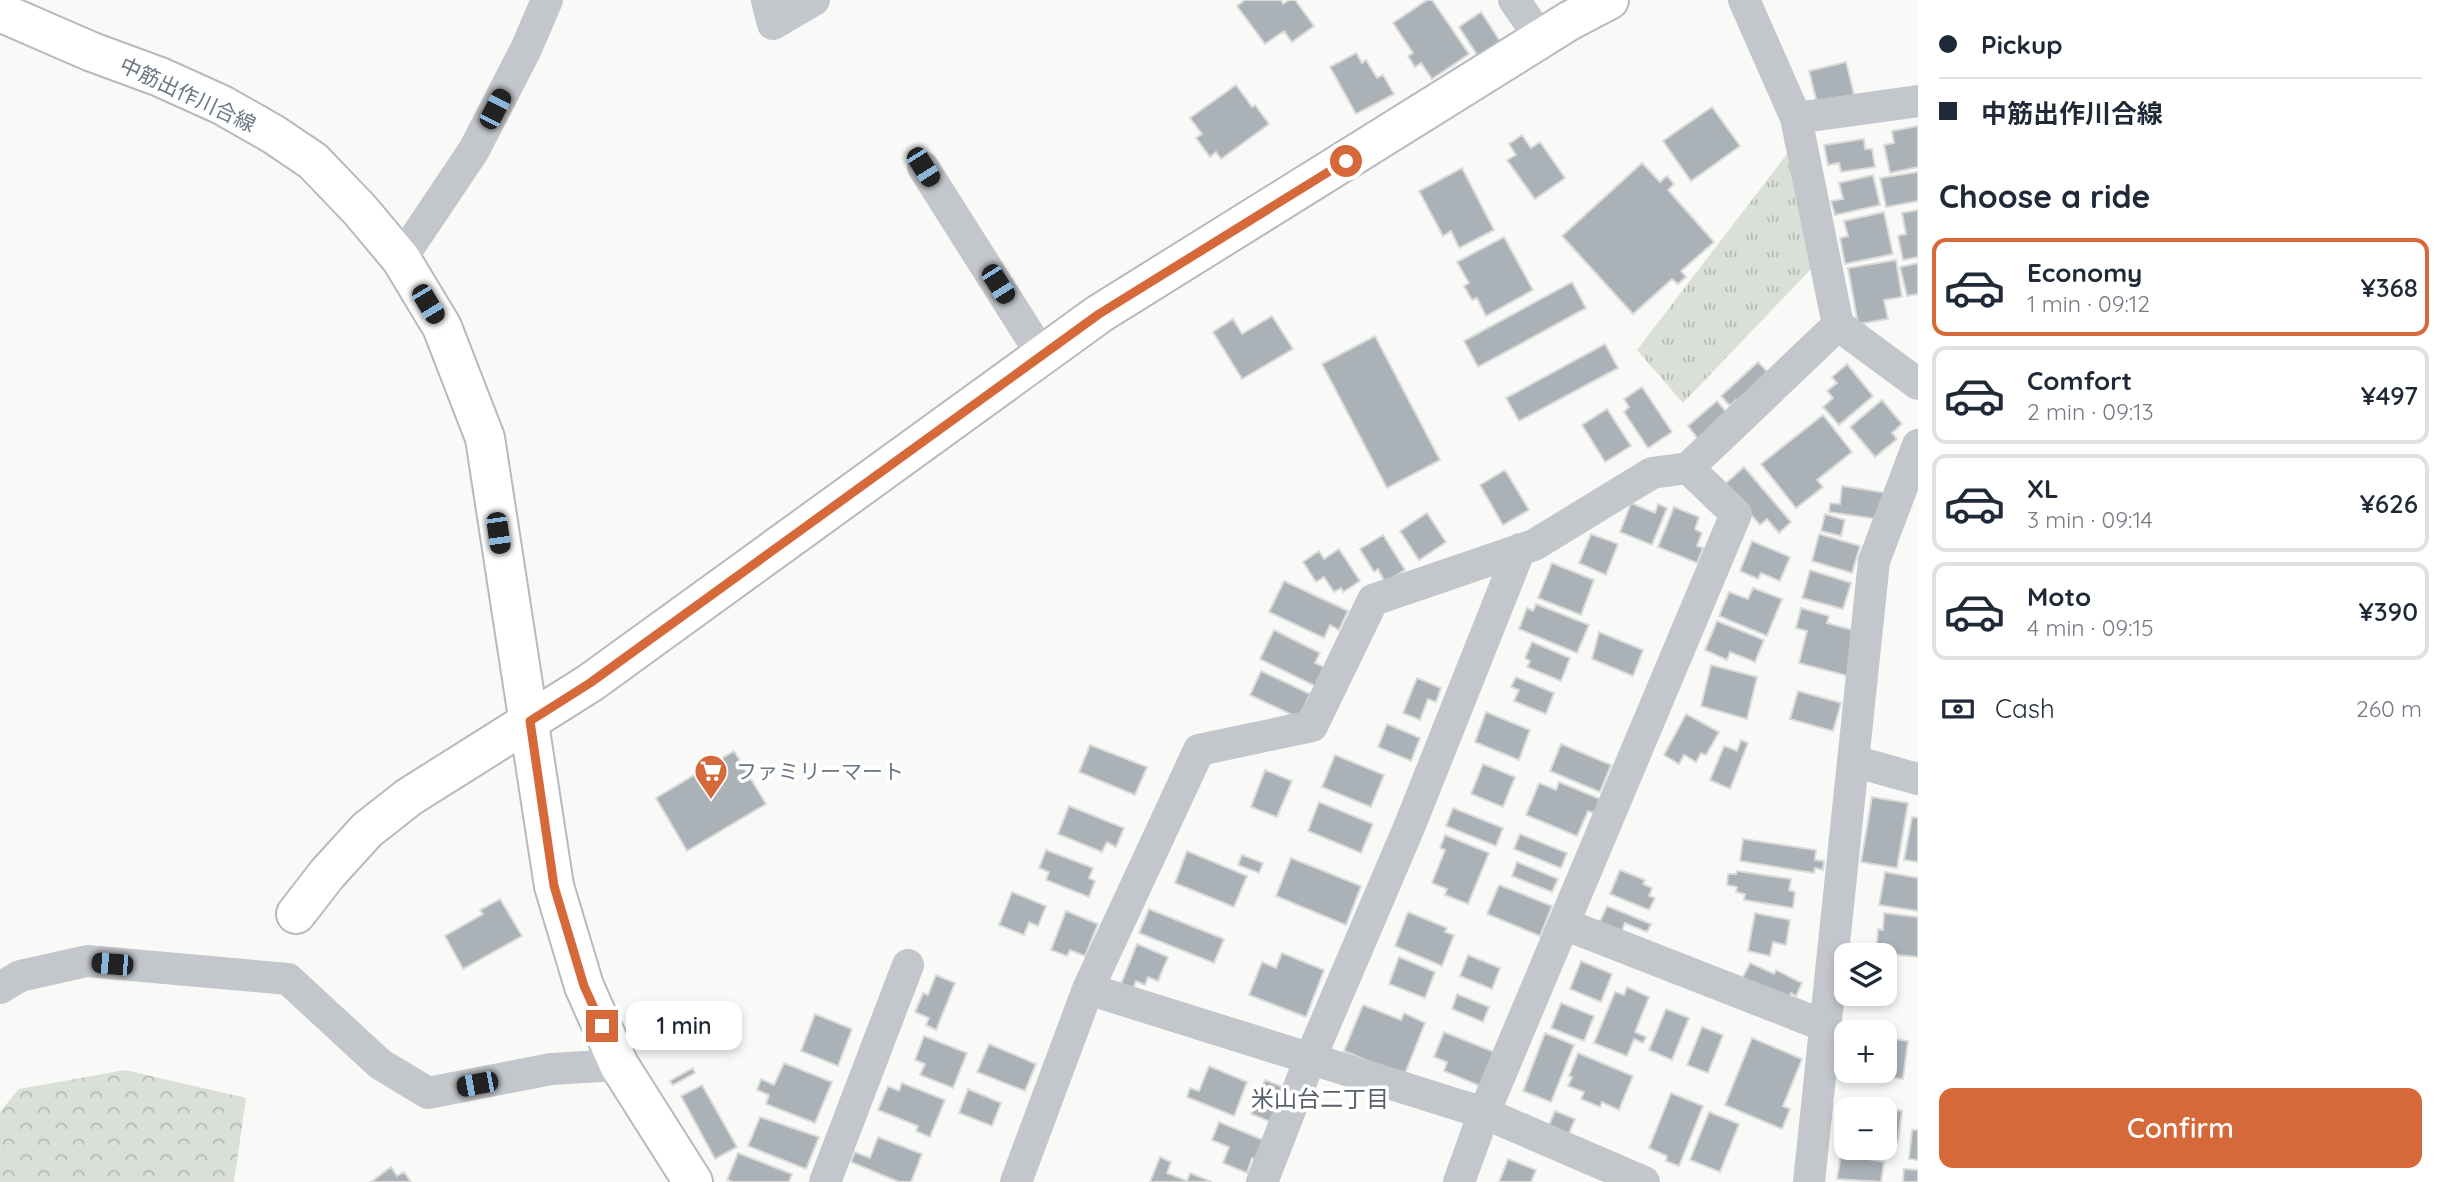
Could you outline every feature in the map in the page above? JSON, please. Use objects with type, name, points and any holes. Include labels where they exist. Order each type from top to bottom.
[{"type":"street","points":[[766,0],[773,24],[814,0]]},
{"type":"street","points":[[1514,0],[1541,39]]},
{"type":"street","points":[[296,914],[327,874],[367,830],[409,797],[590,683],[1099,314],[1541,39],[1609,0]]},
{"type":"street","points":[[1744,0],[1796,118],[1838,326],[1918,384]]},
{"type":"street","points":[[401,259],[474,150],[526,49],[535,4]]},
{"type":"street","name":"中筋出作川合線","points":[[10,10],[92,52],[160,77],[222,105],[313,161],[360,210],[401,259],[442,327],[485,438],[554,886],[584,986],[619,1065],[693,1182]]},
{"type":"street","points":[[1796,118],[1918,101]]},
{"type":"street","points":[[923,167],[1042,355]]},
{"type":"street","points":[[1016,1182],[1088,989],[1199,750],[1312,726],[1373,600],[1534,545],[1652,473],[1688,468],[1838,326]]},
{"type":"street","points":[[1809,1182],[1874,561],[1918,445]]},
{"type":"street","points":[[1459,1182],[1484,1113],[1737,514],[1688,468]]},
{"type":"street","points":[[1262,1182],[1310,1059],[1410,825],[1520,549]]},
{"type":"street","points":[[1853,761],[1918,779]]},
{"type":"street","points":[[1564,924],[1825,1026]]},
{"type":"street","points":[[0,988],[20,976],[87,961],[288,979],[380,1064],[428,1093],[551,1069],[619,1065]]},
{"type":"street","points":[[825,1182],[908,965]]},
{"type":"street","points":[[1088,989],[1484,1113],[1644,1182]]},
{"type":"green space","points":[[1787,154],[1813,267],[1683,403],[1637,350]]},
{"type":"green space","points":[[125,1070],[246,1098],[234,1182],[0,1182],[0,1112],[19,1089]]},
{"type":"building","points":[[1245,0],[1281,0],[1283,4],[1295,0],[1314,26],[1292,42],[1284,31],[1265,44],[1237,6]]},
{"type":"building","points":[[1427,0],[1432,0],[1469,54],[1432,79],[1421,63],[1415,67],[1408,56],[1413,53],[1393,23]]},
{"type":"building","points":[[1481,12],[1500,41],[1478,56],[1459,27]]},
{"type":"building","points":[[1356,53],[1362,63],[1366,60],[1377,78],[1383,75],[1394,94],[1356,114],[1330,67]]},
{"type":"building","points":[[1846,62],[1856,102],[1819,111],[1809,71]]},
{"type":"building","points":[[1236,85],[1269,124],[1221,159],[1216,152],[1210,157],[1196,138],[1202,134],[1190,118]]},
{"type":"building","points":[[1712,107],[1740,146],[1691,181],[1663,141]]},
{"type":"building","points":[[1918,126],[1918,167],[1890,173],[1884,145],[1894,143],[1892,131]]},
{"type":"building","points":[[1522,135],[1531,148],[1540,142],[1565,178],[1535,199],[1507,160],[1516,155],[1509,144]]},
{"type":"building","points":[[1864,139],[1865,149],[1872,149],[1875,167],[1841,172],[1839,163],[1828,165],[1824,145]]},
{"type":"building","points":[[1642,163],[1660,182],[1667,176],[1674,184],[1668,190],[1714,242],[1681,271],[1686,277],[1678,284],[1672,279],[1633,314],[1562,236]]},
{"type":"building","points":[[1462,168],[1494,230],[1459,248],[1451,231],[1443,236],[1419,191]]},
{"type":"building","points":[[1918,172],[1918,201],[1886,207],[1880,178]]},
{"type":"building","points":[[1873,175],[1880,205],[1835,215],[1831,201],[1843,199],[1839,183]]},
{"type":"building","points":[[1918,210],[1918,257],[1903,260],[1898,236],[1906,234],[1902,213]]},
{"type":"building","points":[[1884,212],[1893,254],[1845,264],[1840,238],[1848,236],[1844,221]]},
{"type":"building","points":[[1504,237],[1533,290],[1486,316],[1477,298],[1472,300],[1464,286],[1469,283],[1457,262]]},
{"type":"building","points":[[1896,260],[1902,297],[1884,300],[1888,319],[1858,324],[1848,268]]},
{"type":"building","points":[[1918,263],[1918,294],[1907,296],[1900,267]]},
{"type":"building","points":[[1572,282],[1586,308],[1478,367],[1464,341]]},
{"type":"building","points":[[1272,316],[1293,349],[1242,379],[1213,332],[1233,319],[1242,334]]},
{"type":"building","points":[[1375,336],[1440,460],[1387,488],[1322,364]]},
{"type":"building","points":[[1605,344],[1618,368],[1519,421],[1506,398]]},
{"type":"building","points":[[1758,362],[1776,381],[1745,410],[1736,400],[1730,406],[1721,396]]},
{"type":"building","points":[[1847,364],[1873,396],[1839,425],[1823,407],[1833,398],[1827,391],[1837,383],[1832,377]]},
{"type":"building","points":[[1642,387],[1672,432],[1648,448],[1624,412],[1629,407],[1624,399]]},
{"type":"building","points":[[1882,400],[1902,424],[1892,433],[1897,439],[1875,457],[1850,427]]},
{"type":"building","points":[[1717,401],[1734,421],[1699,440],[1688,426]]},
{"type":"building","points":[[1607,409],[1631,446],[1605,462],[1582,425]]},
{"type":"building","points":[[1823,415],[1852,452],[1817,480],[1823,487],[1796,508],[1761,464]]},
{"type":"building","points":[[1744,467],[1791,522],[1779,533],[1767,519],[1760,525],[1725,484]]},
{"type":"building","points":[[1505,470],[1529,510],[1503,525],[1480,485]]},
{"type":"building","points":[[1842,486],[1887,493],[1884,520],[1829,512],[1830,503],[1840,504]]},
{"type":"building","points":[[1631,503],[1655,513],[1658,504],[1667,508],[1652,545],[1620,532]]},
{"type":"building","points":[[1674,507],[1699,517],[1695,529],[1702,533],[1697,546],[1703,548],[1697,563],[1658,547]]},
{"type":"building","points":[[1427,513],[1446,542],[1419,560],[1400,531]]},
{"type":"building","points":[[1825,514],[1845,520],[1841,536],[1821,531]]},
{"type":"building","points":[[1591,534],[1618,544],[1606,575],[1579,563]]},
{"type":"building","points":[[1819,534],[1860,546],[1852,573],[1812,561]]},
{"type":"building","points":[[1383,535],[1405,570],[1385,582],[1378,569],[1374,572],[1360,549]]},
{"type":"building","points":[[1752,541],[1790,557],[1780,581],[1761,573],[1758,579],[1740,571]]},
{"type":"building","points":[[1339,549],[1360,581],[1343,592],[1341,588],[1334,592],[1324,577],[1316,582],[1303,562],[1319,551],[1324,559]]},
{"type":"building","points":[[1552,563],[1594,580],[1581,615],[1538,598]]},
{"type":"building","points":[[1810,570],[1851,583],[1843,609],[1802,598]]},
{"type":"building","points":[[1284,581],[1348,611],[1339,630],[1330,625],[1324,638],[1269,612]]},
{"type":"building","points":[[1753,588],[1782,599],[1767,636],[1719,616],[1729,592],[1748,599]]},
{"type":"building","points":[[1536,604],[1589,625],[1577,653],[1519,629],[1527,608],[1533,611]]},
{"type":"building","points":[[1801,608],[1829,616],[1827,623],[1860,632],[1848,676],[1799,663],[1807,631],[1796,628]]},
{"type":"building","points":[[1717,621],[1764,640],[1755,662],[1730,652],[1727,660],[1705,650]]},
{"type":"building","points":[[1274,630],[1320,653],[1315,663],[1324,667],[1315,686],[1260,659]]},
{"type":"building","points":[[1599,632],[1643,650],[1633,676],[1592,659]]},
{"type":"building","points":[[1532,642],[1570,658],[1561,681],[1527,667],[1530,661],[1525,658]]},
{"type":"building","points":[[1711,665],[1757,677],[1747,719],[1701,706]]},
{"type":"building","points":[[1261,671],[1310,694],[1299,718],[1250,695]]},
{"type":"building","points":[[1516,677],[1554,693],[1546,714],[1514,701],[1519,690],[1511,687]]},
{"type":"building","points":[[1417,678],[1441,688],[1436,702],[1428,699],[1420,720],[1403,713]]},
{"type":"building","points":[[1798,691],[1841,703],[1833,731],[1790,719]]},
{"type":"building","points":[[1486,712],[1530,730],[1519,760],[1475,742]]},
{"type":"building","points":[[1686,714],[1719,732],[1706,755],[1701,753],[1696,762],[1684,755],[1679,764],[1664,755]]},
{"type":"building","points":[[1387,724],[1420,738],[1411,761],[1378,747]]},
{"type":"building","points":[[1741,740],[1748,743],[1730,789],[1710,780],[1724,746],[1737,751]]},
{"type":"building","points":[[1561,744],[1611,765],[1600,792],[1550,771]]},
{"type":"building","points":[[1090,745],[1147,767],[1135,795],[1079,772]]},
{"type":"building","name":"ファミリーマート","points":[[734,751],[766,804],[687,851],[656,798]]},
{"type":"building","points":[[1335,755],[1384,775],[1371,807],[1322,787]]},
{"type":"building","points":[[1483,764],[1515,777],[1503,807],[1471,794]]},
{"type":"building","points":[[1265,770],[1292,781],[1277,817],[1251,807]]},
{"type":"building","points":[[1559,782],[1600,799],[1594,813],[1588,811],[1577,836],[1526,815],[1539,783],[1556,790]]},
{"type":"building","points":[[1872,797],[1908,803],[1897,868],[1861,862]]},
{"type":"building","points":[[1319,802],[1373,824],[1361,853],[1308,831]]},
{"type":"building","points":[[1069,806],[1124,828],[1116,847],[1107,842],[1102,852],[1058,834]]},
{"type":"building","points":[[1453,808],[1503,828],[1496,846],[1446,826]]},
{"type":"building","points":[[1912,817],[1918,818],[1918,862],[1904,860]]},
{"type":"building","points":[[1520,834],[1567,853],[1561,868],[1514,849]]},
{"type":"building","points":[[1445,835],[1489,853],[1468,904],[1445,895],[1447,889],[1432,883],[1445,850],[1440,848]]},
{"type":"building","points":[[1743,839],[1816,850],[1815,860],[1824,861],[1823,870],[1815,868],[1814,873],[1740,861]]},
{"type":"building","points":[[1046,850],[1093,868],[1089,878],[1095,881],[1089,897],[1046,880],[1049,872],[1039,868]]},
{"type":"building","points":[[1187,851],[1247,876],[1234,907],[1175,883]]},
{"type":"building","points":[[1242,855],[1263,863],[1259,873],[1238,865]]},
{"type":"building","points":[[1291,858],[1361,886],[1346,925],[1276,896]]},
{"type":"building","points":[[1517,862],[1558,879],[1552,892],[1512,876]]},
{"type":"building","points":[[1620,870],[1645,880],[1643,884],[1652,888],[1649,896],[1655,898],[1649,910],[1610,894]]},
{"type":"building","points":[[1737,871],[1791,879],[1789,890],[1795,892],[1793,908],[1744,900],[1745,894],[1736,892],[1737,887],[1727,885],[1728,874],[1736,874]]},
{"type":"building","points":[[1885,872],[1918,878],[1918,911],[1879,905]]},
{"type":"building","points":[[1499,885],[1552,906],[1540,936],[1487,914]]},
{"type":"building","points":[[1012,892],[1046,906],[1038,926],[1029,922],[1024,935],[999,925]]},
{"type":"building","points":[[500,899],[522,936],[463,969],[445,936],[483,914],[480,910]]},
{"type":"building","points":[[1607,906],[1651,924],[1647,932],[1625,923],[1619,937],[1597,928]]},
{"type":"building","points":[[1149,909],[1224,939],[1214,963],[1139,933]]},
{"type":"building","points":[[1066,911],[1098,924],[1085,956],[1070,950],[1067,956],[1051,950]]},
{"type":"building","points":[[1408,912],[1447,928],[1445,932],[1454,935],[1442,966],[1395,946]]},
{"type":"building","points":[[1755,913],[1790,920],[1786,945],[1773,942],[1770,956],[1748,951]]},
{"type":"building","points":[[1884,913],[1918,917],[1918,957],[1897,955],[1897,943],[1877,943],[1878,929],[1883,930]]},
{"type":"building","points":[[1137,944],[1168,957],[1158,981],[1148,977],[1145,985],[1136,981],[1133,989],[1121,984]]},
{"type":"building","points":[[1282,953],[1324,970],[1306,1017],[1249,995],[1262,962],[1276,968]]},
{"type":"building","points":[[1468,955],[1500,968],[1492,989],[1460,976]]},
{"type":"building","points":[[1399,957],[1435,972],[1425,998],[1389,984]]},
{"type":"building","points":[[1581,961],[1612,974],[1601,1002],[1570,989]]},
{"type":"building","points":[[1750,963],[1774,974],[1776,970],[1802,983],[1796,996],[1791,993],[1786,1003],[1741,981]]},
{"type":"building","points":[[936,975],[955,983],[936,1030],[926,1025],[929,1018],[915,1012],[923,993],[928,995]]},
{"type":"building","points":[[1627,987],[1649,997],[1635,1032],[1646,1037],[1643,1043],[1634,1039],[1627,1056],[1594,1043],[1615,992],[1624,995]]},
{"type":"building","points":[[1457,994],[1489,1007],[1483,1022],[1452,1009]]},
{"type":"building","points":[[1561,1003],[1594,1016],[1584,1041],[1551,1028]]},
{"type":"building","points":[[1363,1005],[1401,1020],[1404,1013],[1425,1023],[1404,1076],[1344,1051]]},
{"type":"building","points":[[1666,1009],[1689,1018],[1672,1060],[1649,1050]]},
{"type":"building","points":[[815,1014],[852,1029],[838,1066],[801,1051]]},
{"type":"building","points":[[1702,1027],[1723,1035],[1708,1073],[1687,1065]]},
{"type":"building","points":[[1444,1032],[1494,1052],[1480,1086],[1444,1071],[1447,1062],[1434,1057]]},
{"type":"building","points":[[1545,1033],[1574,1045],[1551,1102],[1523,1091]]},
{"type":"building","points":[[924,1036],[967,1053],[953,1088],[920,1075],[925,1064],[915,1060]]},
{"type":"building","points":[[1752,1038],[1802,1059],[1783,1106],[1790,1109],[1782,1129],[1725,1105]]},
{"type":"building","points":[[1897,1040],[1908,1041],[1903,1079],[1897,1078]]},
{"type":"building","points":[[989,1044],[1036,1064],[1025,1091],[977,1072]]},
{"type":"building","points":[[1578,1053],[1633,1076],[1619,1110],[1602,1102],[1600,1107],[1581,1099],[1584,1092],[1568,1086]]},
{"type":"building","points":[[784,1063],[832,1082],[815,1123],[766,1104],[769,1095],[757,1090],[761,1079],[774,1085]]},
{"type":"building","points":[[1209,1066],[1247,1082],[1234,1116],[1187,1097],[1190,1088],[1199,1091]]},
{"type":"building","points":[[693,1068],[695,1073],[673,1085],[670,1081]]},
{"type":"building","points":[[1265,1080],[1288,1089],[1274,1123],[1251,1114]]},
{"type":"building","points":[[902,1083],[945,1100],[930,1137],[916,1131],[918,1126],[878,1110],[888,1086],[899,1091]]},
{"type":"building","points":[[702,1085],[737,1147],[715,1159],[681,1096]]},
{"type":"building","points":[[968,1089],[1001,1103],[992,1126],[959,1113]]},
{"type":"building","points":[[1671,1093],[1703,1106],[1679,1166],[1666,1161],[1667,1156],[1649,1148]]},
{"type":"building","points":[[1897,1110],[1902,1111],[1897,1142]]},
{"type":"building","points":[[1555,1111],[1575,1119],[1566,1141],[1546,1132]]},
{"type":"building","points":[[1709,1112],[1739,1124],[1720,1172],[1690,1160]]},
{"type":"building","points":[[760,1117],[819,1137],[806,1169],[748,1146]]},
{"type":"building","points":[[1219,1122],[1268,1142],[1260,1161],[1252,1158],[1247,1173],[1223,1163],[1229,1147],[1212,1140]]},
{"type":"building","points":[[1912,1130],[1918,1130],[1918,1160],[1909,1159]]},
{"type":"building","points":[[878,1137],[922,1154],[911,1182],[899,1182],[851,1162],[855,1152],[870,1158]]},
{"type":"building","points":[[738,1153],[792,1174],[789,1182],[727,1180]]},
{"type":"building","points":[[1160,1157],[1171,1162],[1167,1173],[1187,1181],[1190,1173],[1212,1182],[1150,1182]]},
{"type":"building","points":[[1508,1159],[1536,1170],[1531,1182],[1499,1182]]},
{"type":"building","points":[[1840,1160],[1884,1162],[1881,1182],[1837,1179]]},
{"type":"building","points":[[391,1167],[397,1176],[404,1172],[411,1182],[371,1182]]},
{"type":"building","points":[[1904,1169],[1918,1170],[1918,1182],[1903,1182]]},
{"type":"place","name":"ファミリーマート","points":[[711,801]]},
{"type":"district","name":"米山台二丁目","points":[[1320,1098]]},
{"type":"route","points":[[602,1026],[584,986],[554,886],[530,721],[590,683],[1099,314],[1346,161]]}]
